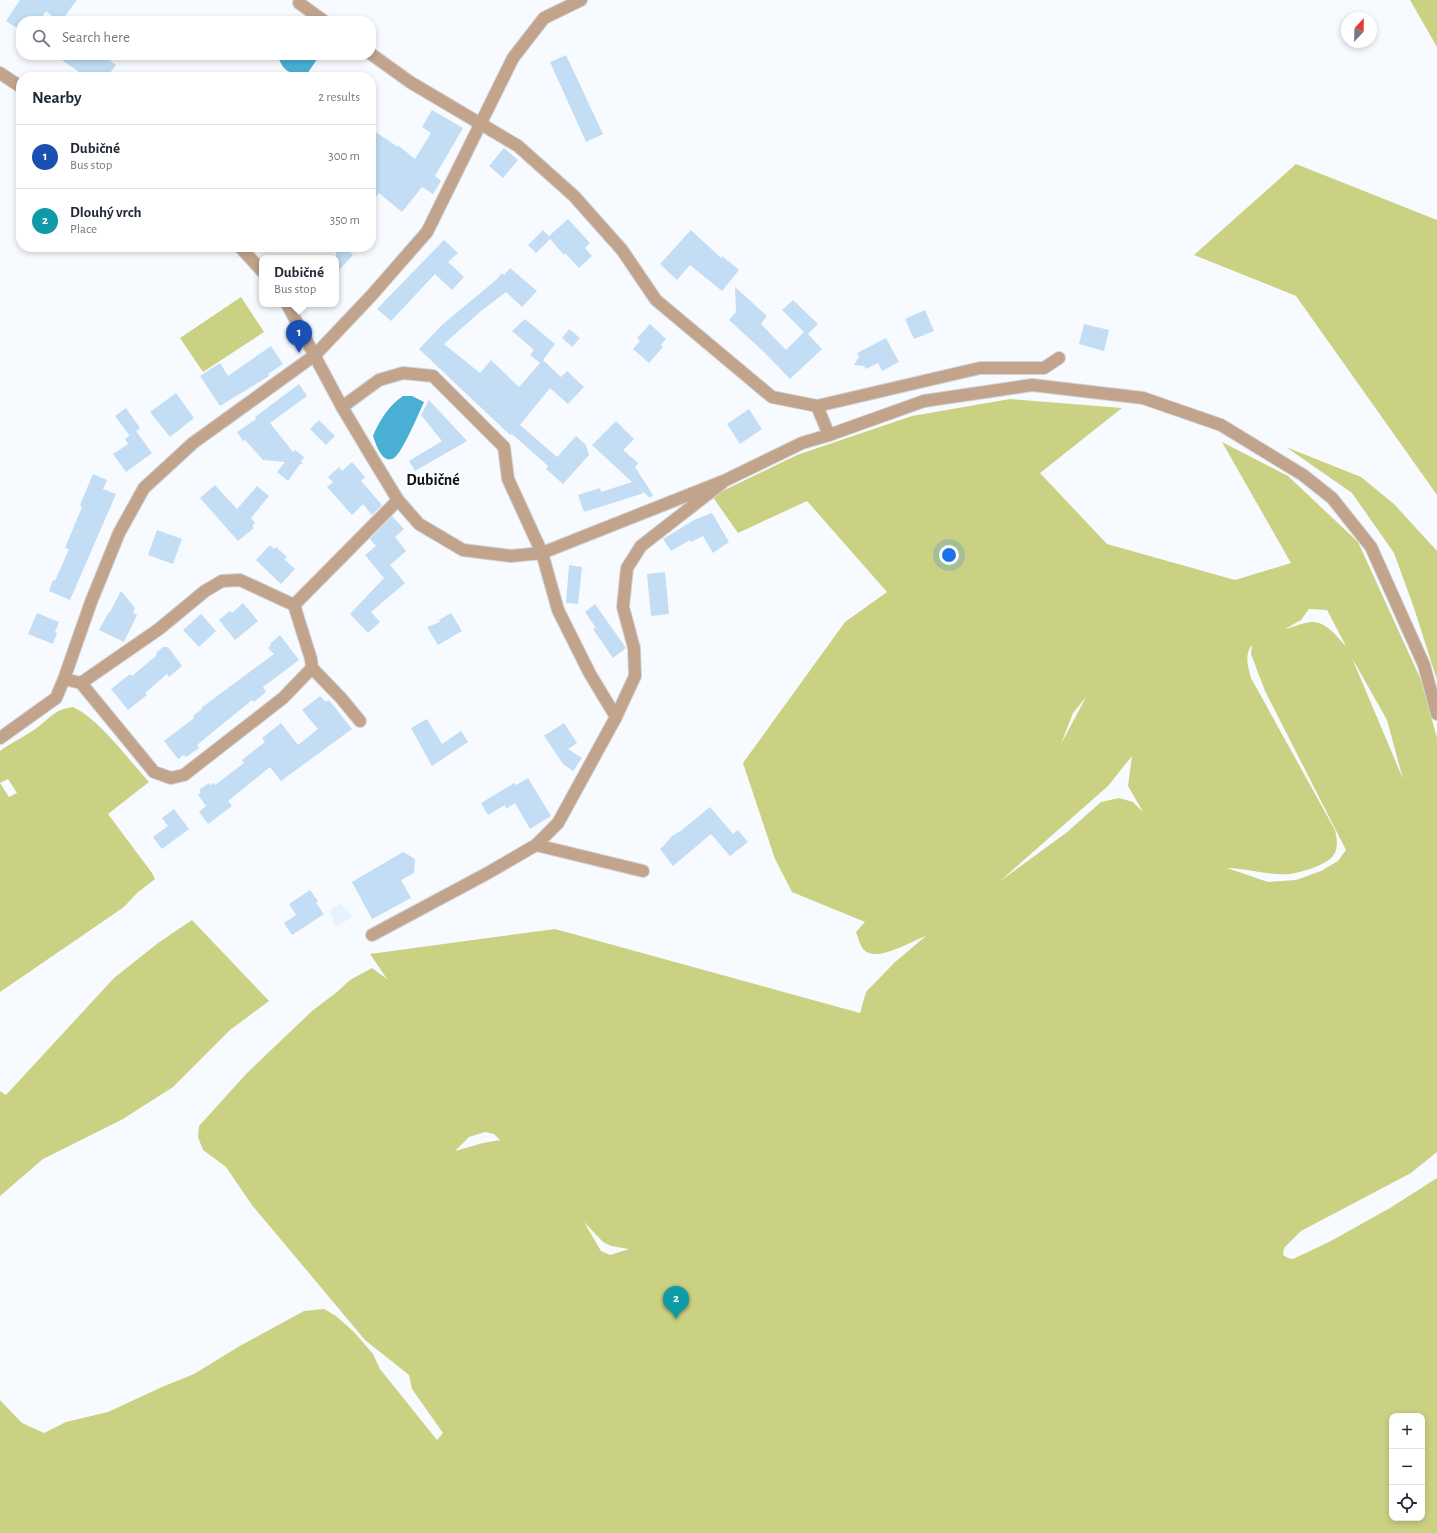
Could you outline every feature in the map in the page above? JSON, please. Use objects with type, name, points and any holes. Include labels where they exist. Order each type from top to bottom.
[{"type":"street","points":[[0,738],[56,698],[91,602],[119,533],[144,488],[193,443],[315,355],[371,296],[427,232],[513,58],[544,18],[581,0]]},
{"type":"street","points":[[299,3],[317,16]]},
{"type":"street","points":[[376,58],[410,82],[482,123],[518,146],[574,196],[622,250],[656,300],[772,397],[817,406],[980,368],[1044,368],[1059,358]]},
{"type":"street","points":[[0,73],[16,84]]},
{"type":"street","points":[[245,252],[259,268]]},
{"type":"street","points":[[289,307],[342,407],[398,500],[418,524],[463,550],[512,556],[542,553],[726,480],[802,442],[829,435],[924,401],[1032,385],[1143,398],[1221,425],[1303,475],[1332,498],[1371,547],[1424,665],[1437,714]]},
{"type":"street","points":[[342,407],[379,380],[403,373],[433,376],[504,447],[508,478],[542,553],[558,610],[590,674],[616,717]]},
{"type":"street","points":[[817,406],[829,435]]},
{"type":"street","points":[[372,934],[486,874],[536,845],[558,822],[616,717],[635,676],[634,648],[623,607],[627,568],[641,546],[726,480]]},
{"type":"street","points":[[294,605],[398,500]]},
{"type":"street","points":[[81,683],[159,629],[205,591],[222,581],[240,580],[294,605],[311,659],[312,668],[341,698],[360,721]]},
{"type":"street","points":[[64,679],[81,683],[154,772],[171,778],[184,775],[264,713],[283,698],[312,668]]},
{"type":"street","points":[[536,845],[643,871]]},
{"type":"shaded area","points":[[341,903],[352,917],[336,927],[329,911]]},
{"type":"green space","points":[[1410,0],[1437,0],[1437,47]]},
{"type":"green space","points":[[1296,164],[1437,220],[1437,495],[1296,296],[1194,255]]},
{"type":"green space","points":[[241,297],[264,332],[203,372],[180,338]]},
{"type":"green space","points":[[1010,399],[1122,408],[1040,473],[1107,544],[1235,580],[1291,563],[1222,442],[1288,476],[1358,542],[1421,680],[1437,738],[1437,1152],[1411,1173],[1301,1231],[1284,1248],[1283,1255],[1293,1259],[1329,1242],[1390,1208],[1437,1178],[1437,1533],[0,1533],[0,1400],[22,1423],[44,1433],[66,1422],[108,1412],[194,1374],[238,1347],[304,1311],[324,1309],[336,1316],[354,1332],[373,1354],[380,1369],[437,1440],[443,1433],[412,1389],[409,1375],[365,1340],[252,1205],[226,1167],[203,1150],[198,1137],[199,1126],[247,1073],[312,1011],[350,980],[372,968],[387,979],[370,954],[555,929],[860,1013],[866,992],[895,962],[926,936],[885,953],[870,953],[864,950],[860,944],[856,932],[865,922],[792,892],[775,859],[743,763],[845,622],[887,592],[807,501],[738,533],[712,496],[797,455],[912,416]],"holes":[[[1309,609],[1327,610],[1346,646],[1332,631],[1318,623],[1306,623],[1285,629],[1301,620]],[[1252,645],[1251,654],[1265,691],[1346,850],[1338,861],[1321,871],[1296,880],[1268,882],[1227,868],[1273,874],[1289,874],[1306,870],[1324,863],[1332,857],[1337,847],[1335,830],[1251,678],[1247,661],[1247,656]],[[1352,658],[1387,720],[1403,779]],[[1086,697],[1061,744],[1073,713]],[[1132,756],[1128,786],[1143,812],[1133,802],[1119,798],[1101,802],[1066,833],[999,882],[1108,786]],[[485,1132],[494,1134],[500,1140],[455,1151],[469,1137]],[[584,1222],[603,1242],[611,1246],[629,1249],[610,1255],[601,1251]]]},
{"type":"green space","points":[[1286,447],[1361,477],[1394,504],[1437,551],[1437,680],[1414,608],[1394,553],[1352,493]]},
{"type":"green space","points":[[73,707],[83,713],[103,730],[149,782],[108,814],[155,879],[137,893],[124,907],[0,992],[0,783],[0,751],[33,730],[54,714]],"holes":[[[8,779],[17,793],[9,797],[0,783]]]},
{"type":"green space","points":[[192,920],[269,1001],[230,1030],[173,1087],[123,1119],[43,1159],[0,1196],[0,1091],[6,1095],[114,978],[158,943]]},
{"type":"water","points":[[280,60],[317,60],[308,72],[289,72]]},
{"type":"water","points":[[403,396],[412,396],[424,402],[397,455],[394,458],[386,459],[380,453],[373,436],[385,414],[393,404]]},
{"type":"building","points":[[20,0],[77,0],[65,16],[52,16],[46,11],[42,16],[16,16],[16,27],[6,21]]},
{"type":"building","points":[[566,55],[603,134],[586,142],[550,62]]},
{"type":"building","points":[[62,60],[109,60],[116,65],[111,72],[79,72]]},
{"type":"building","points":[[432,110],[463,128],[435,176],[441,181],[433,194],[422,187],[402,212],[379,193],[376,197],[376,132],[398,147],[399,146],[415,159],[431,133],[422,127]]},
{"type":"building","points":[[504,148],[518,160],[503,178],[489,166]]},
{"type":"building","points":[[568,219],[590,243],[585,248],[592,256],[579,268],[565,253],[564,255],[550,239],[536,253],[528,245],[543,230],[549,236]]},
{"type":"building","points":[[691,230],[721,258],[722,256],[739,270],[722,291],[690,265],[677,280],[660,264]]},
{"type":"building","points":[[444,240],[458,253],[448,262],[464,277],[452,290],[435,274],[391,321],[377,309]]},
{"type":"building","points":[[336,252],[350,252],[353,255],[339,270],[339,255],[336,255]]},
{"type":"building","points":[[510,268],[537,291],[522,307],[506,292],[481,311],[444,344],[480,373],[491,360],[519,387],[540,363],[530,355],[534,350],[512,331],[525,319],[555,344],[543,360],[561,377],[567,371],[584,387],[568,404],[550,388],[520,425],[557,457],[576,436],[586,445],[589,455],[563,484],[546,469],[548,466],[512,434],[510,435],[419,349],[443,324],[496,280],[502,273],[504,275]]},
{"type":"building","points":[[735,287],[767,316],[761,324],[786,350],[804,332],[782,310],[793,300],[818,324],[808,334],[822,349],[790,379],[763,351],[729,320],[736,312]]},
{"type":"building","points":[[925,310],[934,331],[914,339],[905,319]]},
{"type":"building","points":[[650,324],[666,339],[661,345],[663,347],[649,363],[633,349],[640,341],[637,338]]},
{"type":"building","points":[[1084,324],[1109,330],[1104,351],[1079,344]]},
{"type":"building","points":[[569,329],[580,338],[572,347],[562,338]]},
{"type":"building","points":[[886,338],[899,362],[882,371],[878,363],[866,369],[864,366],[854,365],[859,357],[857,353]]},
{"type":"building","points":[[271,346],[283,364],[268,374],[269,376],[220,406],[200,376],[220,363],[228,376]]},
{"type":"building","points":[[299,384],[307,396],[270,423],[293,452],[295,450],[304,457],[301,462],[303,464],[300,464],[288,481],[277,472],[285,462],[263,460],[245,440],[243,441],[237,432],[256,419],[255,417]]},
{"type":"building","points":[[176,393],[194,418],[170,437],[150,412]]},
{"type":"building","points":[[429,400],[467,441],[415,471],[409,461],[442,441],[421,415]]},
{"type":"building","points":[[126,408],[140,428],[130,436],[115,416]]},
{"type":"building","points":[[749,409],[762,429],[740,444],[727,424]]},
{"type":"building","points":[[319,420],[335,436],[326,445],[310,429]]},
{"type":"building","points":[[616,421],[634,439],[623,450],[638,463],[635,467],[653,495],[650,498],[635,484],[644,493],[584,512],[578,495],[600,488],[601,492],[632,482],[592,445]]},
{"type":"building","points":[[136,431],[152,453],[126,472],[113,454],[128,444],[125,439]]},
{"type":"building","points":[[352,462],[365,477],[361,481],[382,505],[372,515],[363,504],[352,515],[327,487],[333,482],[328,477],[339,467],[342,471]]},
{"type":"building","points":[[93,474],[107,480],[103,489],[116,494],[70,600],[49,591],[69,549],[65,548],[82,507],[80,505]]},
{"type":"building","points":[[215,485],[237,509],[257,486],[269,496],[251,518],[255,523],[252,526],[254,528],[238,541],[200,498]]},
{"type":"building","points":[[712,513],[729,542],[713,553],[703,536],[691,542],[690,540],[671,551],[663,539],[694,520]]},
{"type":"building","points":[[392,516],[404,529],[395,537],[406,551],[390,565],[405,583],[371,612],[380,622],[368,633],[350,614],[384,578],[365,555],[376,546],[370,539]]},
{"type":"building","points":[[157,530],[182,539],[173,564],[148,555]]},
{"type":"building","points":[[270,545],[274,549],[276,547],[287,557],[284,559],[295,569],[281,584],[256,560]]},
{"type":"building","points":[[569,565],[582,567],[578,604],[566,603]]},
{"type":"building","points":[[665,572],[669,614],[651,616],[647,574]]},
{"type":"building","points":[[121,591],[135,608],[133,613],[137,615],[124,642],[99,630]]},
{"type":"building","points":[[243,603],[258,621],[235,640],[219,620],[230,611],[232,613]]},
{"type":"building","points":[[595,604],[626,648],[613,658],[593,629],[596,628],[585,612]]},
{"type":"building","points":[[37,613],[59,622],[55,632],[57,633],[53,644],[28,634]]},
{"type":"building","points":[[451,613],[462,631],[438,645],[427,627],[440,622],[439,620]]},
{"type":"building","points":[[201,614],[216,631],[199,647],[183,630]]},
{"type":"building","points":[[280,635],[299,660],[263,687],[266,692],[254,702],[252,700],[197,745],[199,748],[186,757],[184,755],[178,759],[164,741],[194,718],[193,716],[202,709],[201,708],[274,654],[268,648],[271,645],[270,644]]},
{"type":"building","points":[[163,647],[168,647],[182,666],[169,677],[167,674],[145,693],[147,695],[128,710],[111,689],[130,674],[132,676],[157,655],[156,653]]},
{"type":"building","points":[[320,696],[326,702],[329,700],[352,729],[281,781],[270,767],[228,801],[232,806],[208,824],[199,812],[206,806],[198,795],[201,792],[199,790],[209,783],[211,785],[214,783],[215,785],[244,763],[242,760],[265,742],[262,738],[281,723],[298,745],[318,729],[302,710]]},
{"type":"building","points":[[427,719],[442,744],[461,731],[468,742],[432,766],[411,728]]},
{"type":"building","points":[[564,723],[577,743],[568,749],[582,758],[573,771],[563,764],[543,734],[545,735]]},
{"type":"building","points":[[528,778],[551,816],[530,829],[515,803],[506,809],[505,805],[488,815],[481,803],[514,783],[516,785]]},
{"type":"building","points":[[710,807],[733,834],[738,830],[748,842],[730,856],[711,834],[673,866],[660,849],[672,836],[682,830]]},
{"type":"building","points":[[174,809],[189,829],[162,849],[153,837],[168,826],[162,818]]},
{"type":"building","points":[[403,852],[415,859],[414,873],[401,880],[411,898],[372,919],[352,882]]},
{"type":"building","points":[[310,890],[318,901],[316,903],[324,914],[292,935],[284,923],[296,915],[289,904]]},
{"type":"place","name":"Dubičné","points":[[299,353]]},
{"type":"place","name":"Dlouhý vrch","points":[[676,1319]]},
{"type":"district","name":"Dubičné","points":[[433,480]]}]
